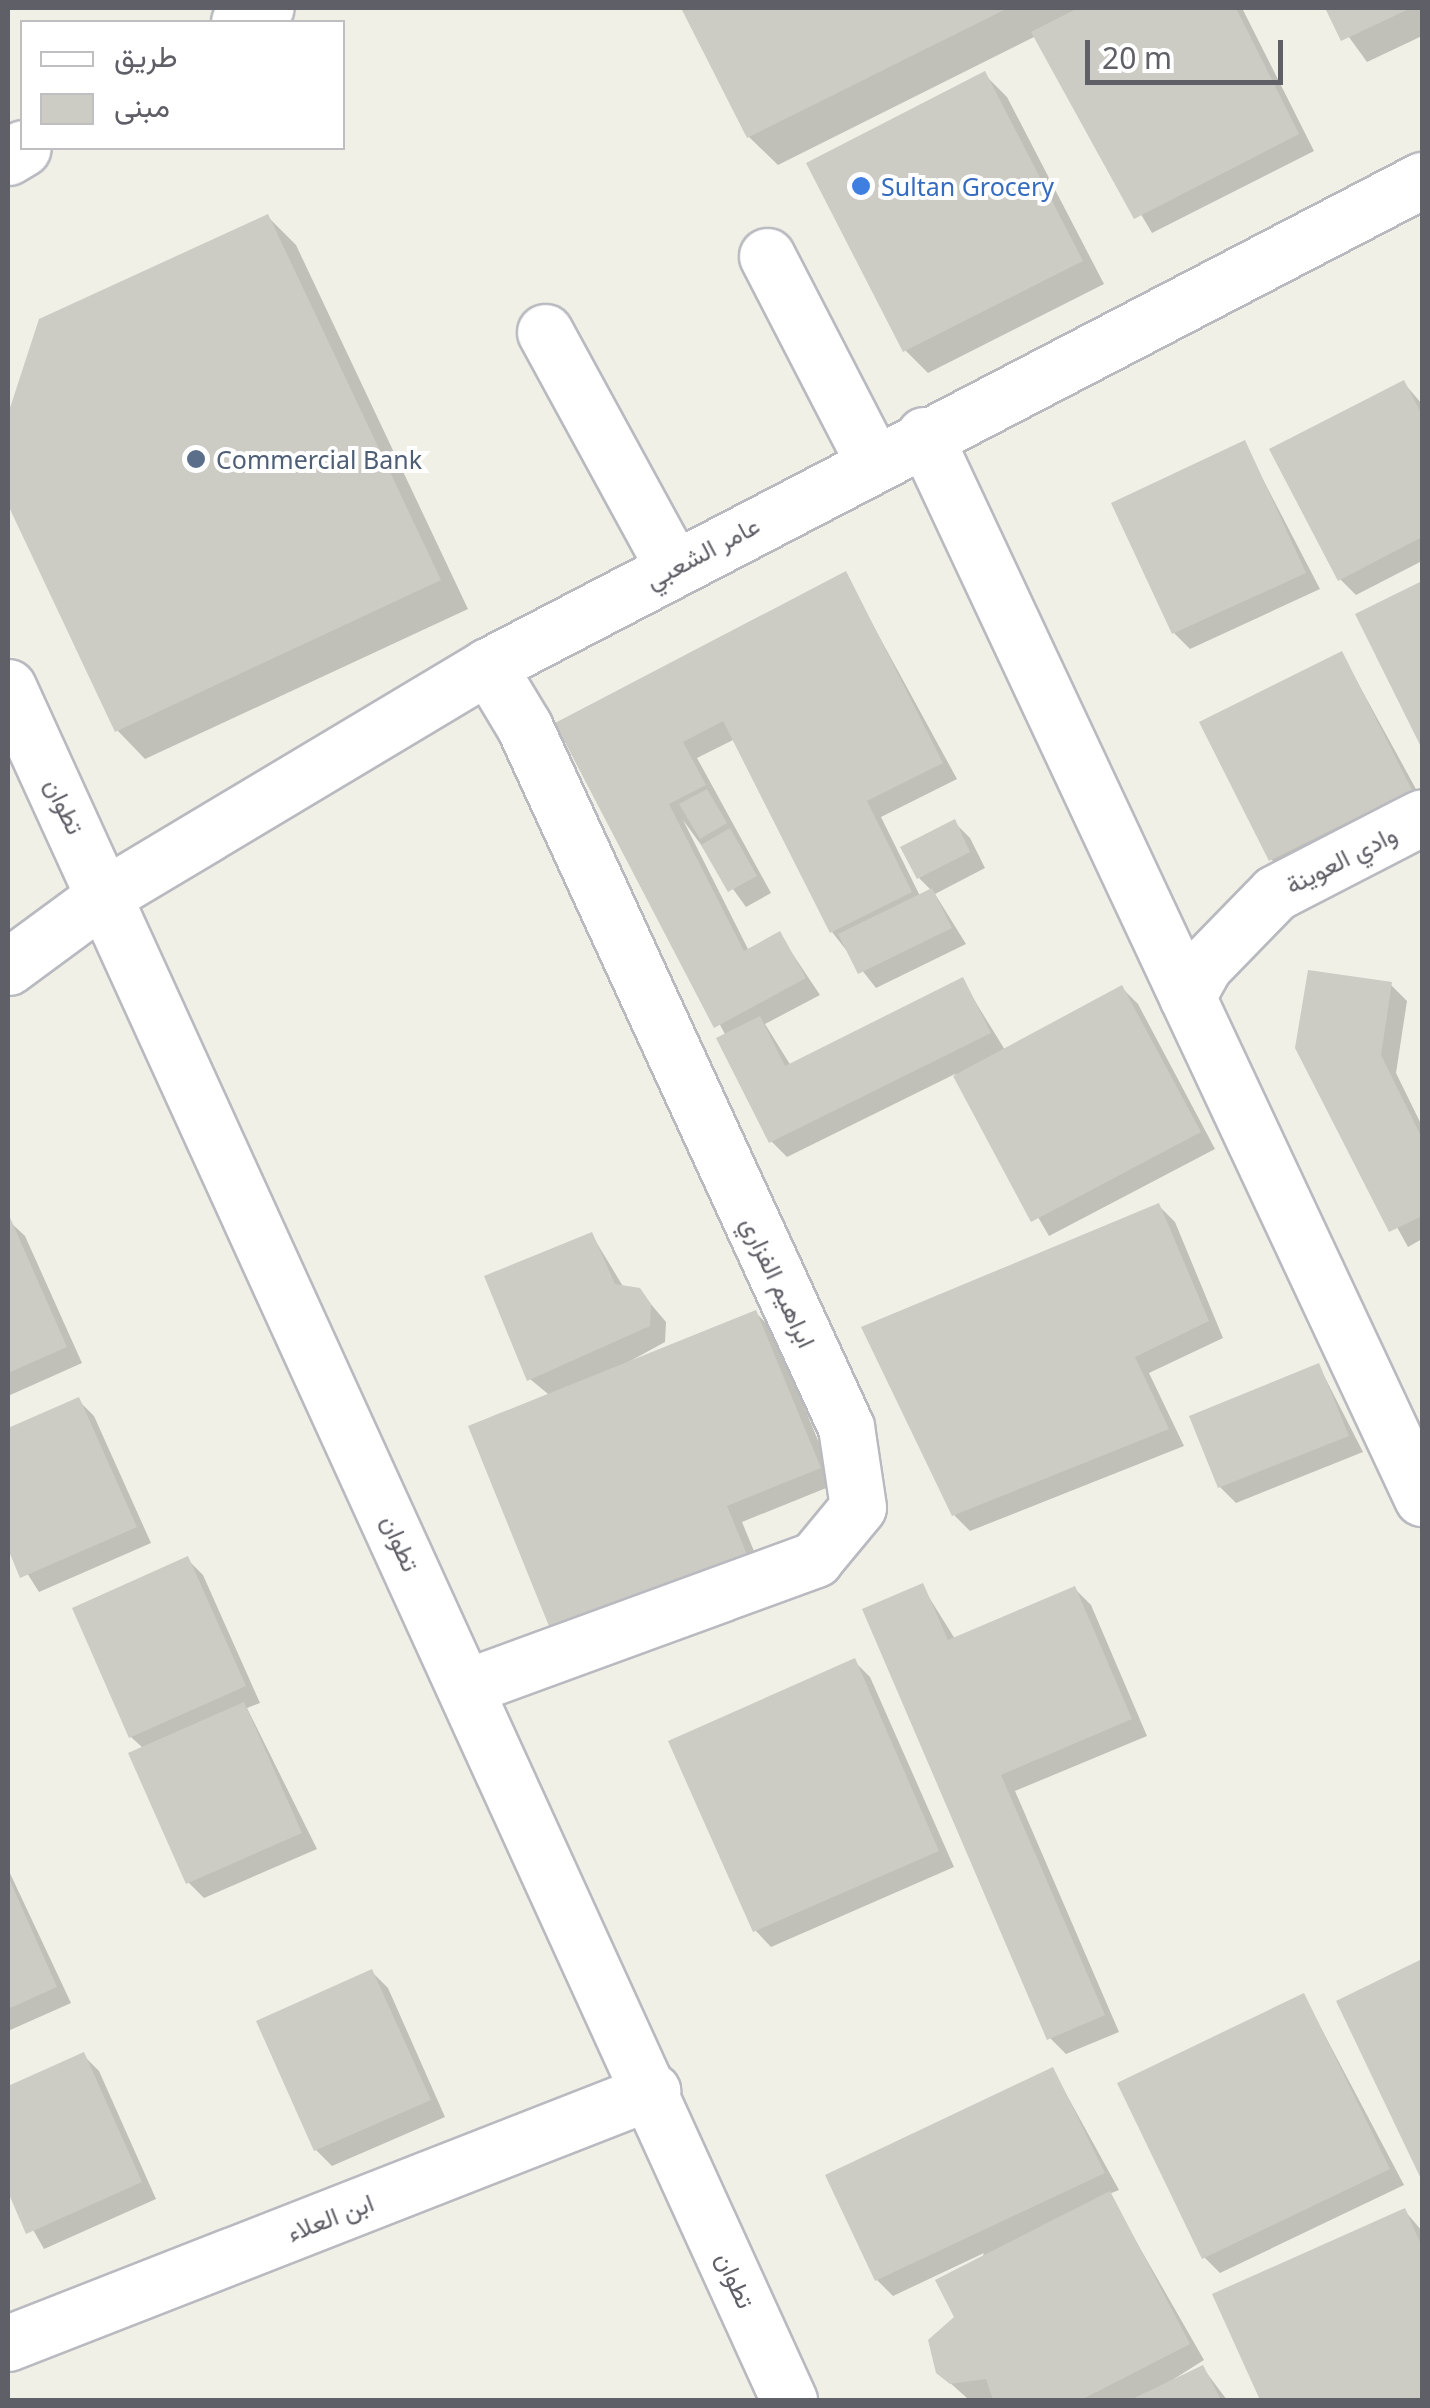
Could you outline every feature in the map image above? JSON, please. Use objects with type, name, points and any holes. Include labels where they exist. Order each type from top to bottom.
[{"type":"street","points":[[243,20],[265,8]]},
{"type":"street","name":"عامر الشعبي","points":[[8,967],[107,894],[488,666],[924,435],[1422,180]]},
{"type":"street","points":[[767,256],[874,462]]},
{"type":"street","points":[[545,332],[674,567]]},
{"type":"street","points":[[924,435],[1422,1498]]},
{"type":"street","name":"ابراهيم الفزاري","points":[[466,1688],[815,1560],[858,1507],[846,1427],[524,726],[488,666]]},
{"type":"street","name":"تطوان","points":[[8,687],[107,894],[652,2090],[789,2400]]},
{"type":"street","name":"وادي العوينة","points":[[1188,997],[1204,965],[1275,893],[1422,818]]},
{"type":"street","name":"ابن العلاء","points":[[8,2344],[652,2090]]},
{"type":"building","points":[[681,8],[1008,8],[747,138]]},
{"type":"building","points":[[1078,8],[1236,8],[1299,134],[1134,219],[1031,32]]},
{"type":"building","points":[[1325,8],[1411,8],[1341,41]]},
{"type":"building","points":[[985,71],[1083,261],[903,352],[806,163]]},
{"type":"building","name":"Commercial Bank","points":[[268,214],[441,580],[115,732],[8,505],[8,414],[39,319]]},
{"type":"building","points":[[1404,380],[1422,415],[1422,537],[1338,581],[1269,449]]},
{"type":"building","points":[[1245,440],[1306,573],[1172,634],[1111,503]]},
{"type":"building","points":[[846,571],[943,763],[867,801],[912,892],[830,933],[723,721],[683,742],[706,785],[669,804],[744,951],[780,931],[806,978],[714,1028],[555,723]]},
{"type":"building","points":[[1422,581],[1422,749],[1355,614]]},
{"type":"building","points":[[1342,651],[1412,790],[1269,861],[1199,722]]},
{"type":"building","points":[[707,789],[727,823],[700,839],[679,804]]},
{"type":"building","points":[[955,819],[970,852],[917,879],[900,847]]},
{"type":"building","points":[[730,828],[757,876],[728,892],[701,845]]},
{"type":"building","points":[[932,888],[952,928],[858,974],[838,934]]},
{"type":"building","points":[[1308,970],[1392,982],[1381,1055],[1422,1138],[1422,1216],[1389,1232],[1295,1048]]},
{"type":"building","points":[[963,977],[991,1033],[769,1143],[716,1038],[760,1016],[785,1066]]},
{"type":"building","points":[[1122,985],[1201,1132],[1031,1222],[953,1076]]},
{"type":"building","points":[[1159,1203],[1209,1321],[1135,1357],[1169,1429],[952,1516],[861,1327]]},
{"type":"building","points":[[8,1213],[67,1347],[8,1373]]},
{"type":"building","points":[[592,1232],[615,1284],[640,1288],[651,1304],[650,1326],[527,1381],[484,1276]]},
{"type":"building","points":[[756,1310],[821,1468],[727,1506],[748,1557],[553,1636],[468,1426]]},
{"type":"building","points":[[1319,1363],[1349,1436],[1218,1488],[1189,1416]]},
{"type":"building","points":[[79,1397],[137,1527],[20,1578],[8,1549],[8,1428]]},
{"type":"building","points":[[188,1556],[246,1686],[129,1738],[72,1608]]},
{"type":"building","points":[[923,1583],[948,1640],[1075,1586],[1132,1719],[1001,1775],[1105,2015],[1047,2040],[862,1609]]},
{"type":"building","points":[[855,1658],[939,1851],[753,1932],[668,1741]]},
{"type":"building","points":[[244,1702],[302,1833],[186,1884],[128,1753]]},
{"type":"building","points":[[8,1876],[57,1987],[8,2009]]},
{"type":"building","points":[[1422,1959],[1422,2181],[1336,2001]]},
{"type":"building","points":[[372,1969],[431,2100],[314,2151],[256,2021]]},
{"type":"building","points":[[1304,1993],[1390,2169],[1202,2259],[1117,2083]]},
{"type":"building","points":[[84,2052],[142,2182],[26,2234],[8,2192],[8,2086]]},
{"type":"building","points":[[1053,2067],[1105,2173],[875,2281],[825,2175]]},
{"type":"building","points":[[1110,2191],[1190,2344],[1081,2400],[993,2400],[986,2379],[950,2384],[936,2373],[928,2340],[954,2317],[935,2280]]},
{"type":"building","points":[[1405,2208],[1422,2247],[1422,2400],[1260,2400],[1212,2294]]},
{"type":"building","points":[[1203,2365],[1221,2400],[1130,2400]]},
{"type":"place","name":"Sultan Grocery","points":[[861,186]]},
{"type":"place","name":"Commercial Bank","points":[[196,459]]}]
